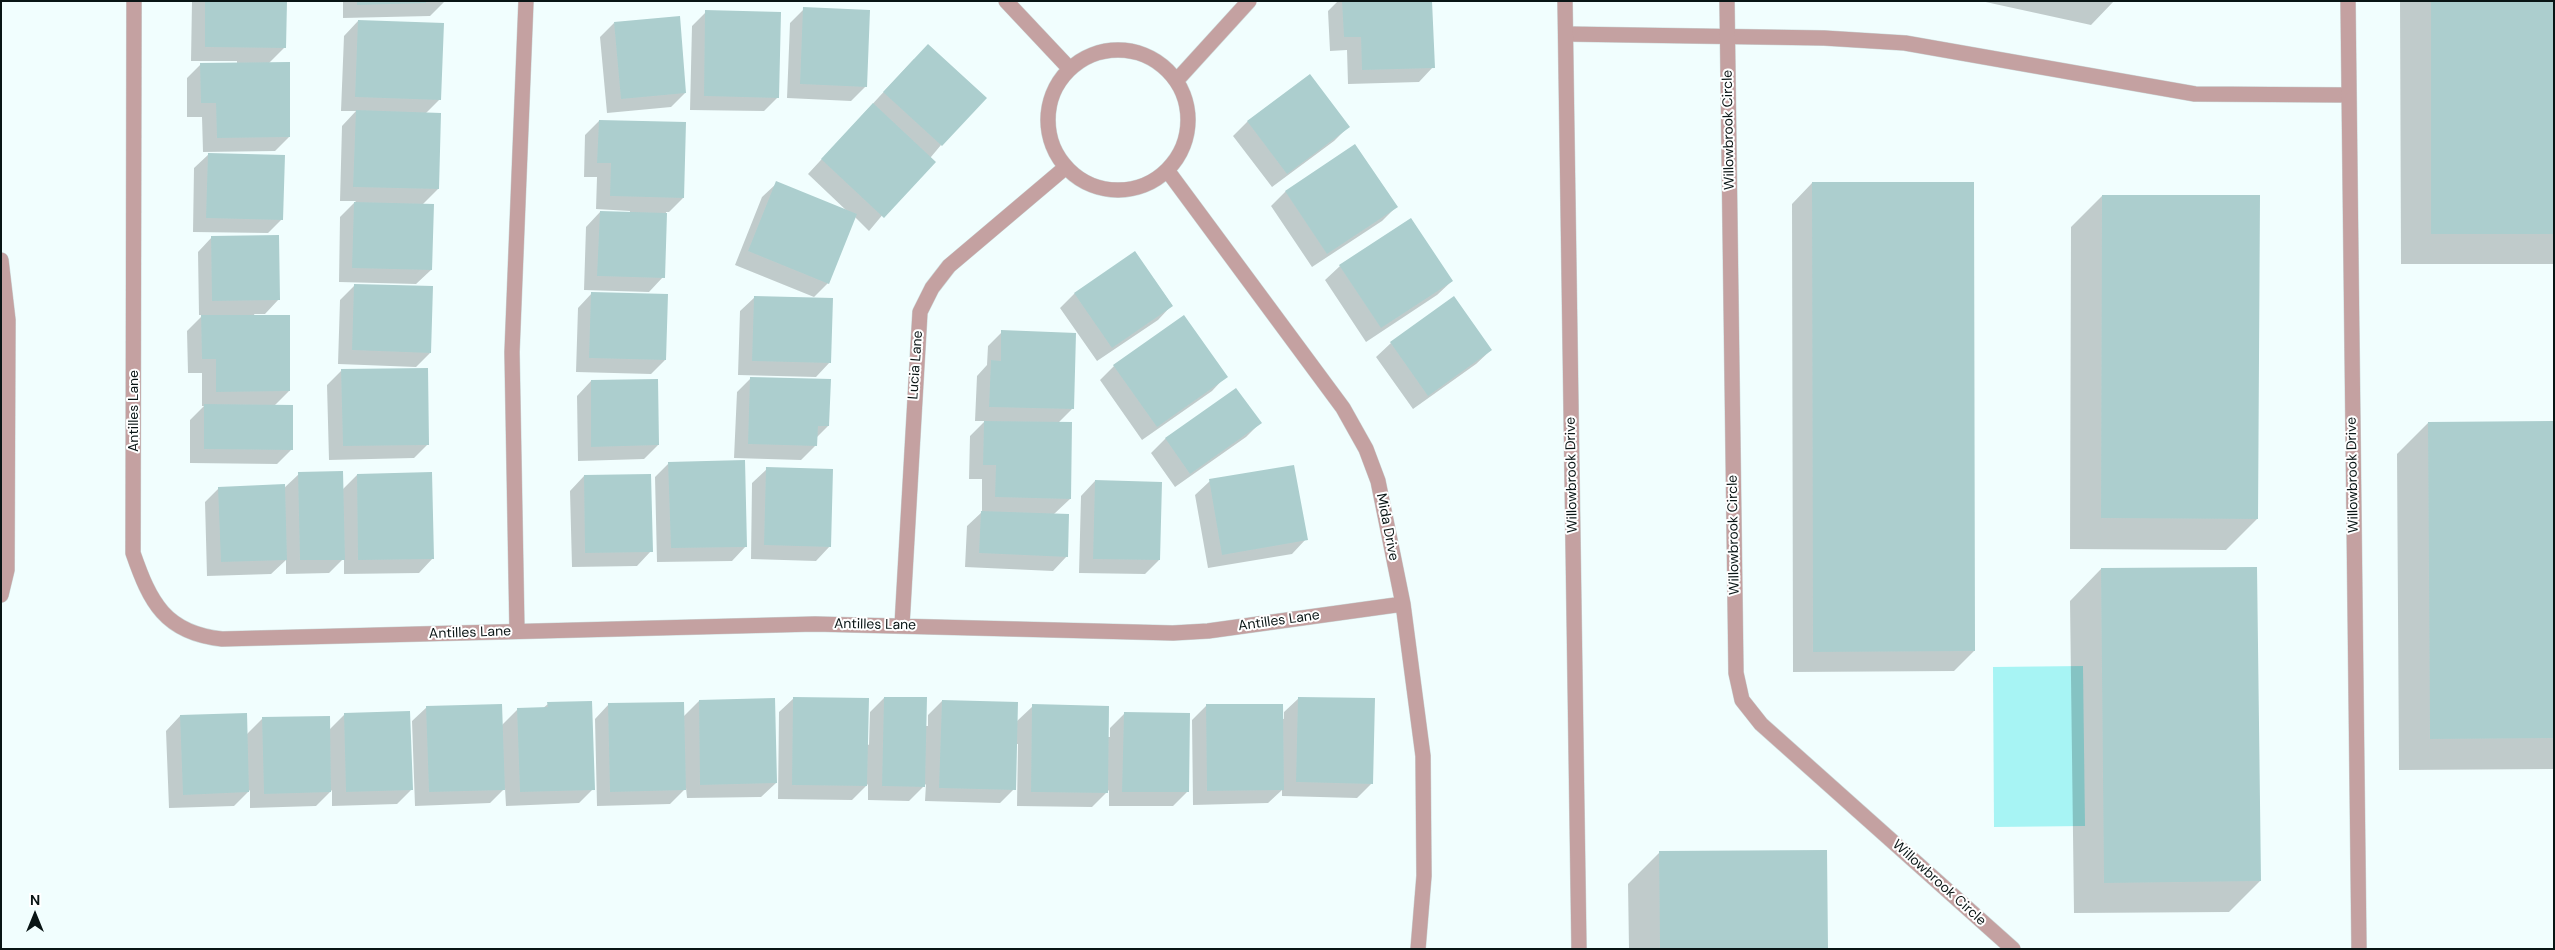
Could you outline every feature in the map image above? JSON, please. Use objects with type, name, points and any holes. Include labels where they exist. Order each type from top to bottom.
[{"type":"street","name":"Antilles Lane","points":[[134,1],[133,553],[142,579],[154,604],[174,624],[202,637],[222,639],[707,625],[902,625],[1190,632],[1403,604]]},
{"type":"street","points":[[517,631],[512,352],[526,1]]},
{"type":"street","points":[[1006,1],[1069,68]]},
{"type":"street","points":[[1177,80],[1249,1]]},
{"type":"street","name":"Willowbrook Drive","points":[[1566,1],[1579,949]]},
{"type":"street","name":"Willowbrook Circle","points":[[1727,1],[1736,672],[1742,700],[1761,724],[2013,949]]},
{"type":"street","name":"Willowbrook Drive","points":[[2348,1],[2360,949]]},
{"type":"street","points":[[1566,34],[1824,38],[1905,43],[2195,94],[2348,95]]},
{"type":"street","points":[[1113,49],[1138,52],[1159,63],[1177,80],[1185,98],[1188,117],[1186,136],[1179,154],[1167,170],[1149,183],[1127,189],[1104,188],[1083,181],[1066,167],[1054,149],[1048,128],[1048,113],[1056,86],[1069,68],[1090,55],[1113,49]]},
{"type":"street","name":"Lucia Lane","points":[[902,625],[920,312],[932,288],[949,266],[1066,167]]},
{"type":"street","name":"Mida Drive","points":[[1167,170],[1342,408],[1366,449],[1378,481],[1403,604],[1423,756],[1424,876],[1418,949]]},
{"type":"street","points":[[1,260],[8,320],[7,570],[1,595]]},
{"type":"shaded area","points":[[2083,666],[2085,826],[1994,827],[1993,667]]},
{"type":"building","points":[[205,1],[287,1],[286,48],[205,47]]},
{"type":"building","points":[[357,1],[426,1],[426,3],[357,5]]},
{"type":"building","points":[[1342,1],[1432,1],[1435,68],[1362,70],[1361,37],[1344,37]]},
{"type":"building","points":[[2431,1],[2554,1],[2554,234],[2431,234]]},
{"type":"building","points":[[803,7],[870,10],[867,87],[800,84]]},
{"type":"building","points":[[705,10],[781,12],[779,98],[704,96]]},
{"type":"building","points":[[680,16],[686,93],[621,99],[614,22]]},
{"type":"building","points":[[358,20],[444,23],[441,100],[355,97]]},
{"type":"building","points":[[928,44],[987,98],[942,146],[883,92]]},
{"type":"building","points":[[290,62],[290,137],[217,138],[216,103],[201,103],[200,63]]},
{"type":"building","points":[[1310,74],[1350,127],[1287,174],[1247,121]]},
{"type":"building","points":[[873,103],[936,162],[884,218],[821,159]]},
{"type":"building","points":[[356,110],[441,113],[439,189],[353,187]]},
{"type":"building","points":[[599,120],[686,122],[684,198],[610,196],[611,163],[597,163]]},
{"type":"building","points":[[1355,144],[1398,207],[1327,254],[1285,191]]},
{"type":"building","points":[[208,153],[285,155],[283,220],[206,218]]},
{"type":"building","points":[[776,181],[857,214],[829,284],[748,251]]},
{"type":"building","points":[[1812,182],[1974,182],[1975,651],[1813,652]]},
{"type":"building","points":[[2102,195],[2260,195],[2258,519],[2101,518]]},
{"type":"building","points":[[354,202],[434,204],[432,270],[352,268]]},
{"type":"building","points":[[600,211],[667,213],[665,278],[597,276]]},
{"type":"building","points":[[1411,218],[1453,281],[1381,328],[1339,265]]},
{"type":"building","points":[[279,235],[280,300],[212,301],[211,236]]},
{"type":"building","points":[[1135,251],[1173,306],[1112,348],[1074,293]]},
{"type":"building","points":[[354,284],[433,286],[431,353],[352,350]]},
{"type":"building","points":[[591,292],[668,294],[666,360],[589,358]]},
{"type":"building","points":[[754,296],[833,298],[831,363],[752,361]]},
{"type":"building","points":[[1454,296],[1492,350],[1428,396],[1390,342]]},
{"type":"building","points":[[201,315],[290,315],[290,391],[216,392],[216,359],[202,359]]},
{"type":"building","points":[[1184,315],[1228,377],[1157,427],[1113,365]]},
{"type":"building","points":[[1001,330],[1076,333],[1074,409],[989,407],[991,360],[1001,361]]},
{"type":"building","points":[[428,368],[429,445],[343,446],[341,369]]},
{"type":"building","points":[[750,377],[831,379],[829,426],[818,426],[817,446],[748,444]]},
{"type":"building","points":[[658,379],[659,445],[591,447],[591,380]]},
{"type":"building","points":[[1236,388],[1262,423],[1190,474],[1165,438]]},
{"type":"building","points":[[204,404],[293,405],[293,450],[204,449]]},
{"type":"building","points":[[984,421],[1072,422],[1071,499],[995,497],[996,465],[983,465]]},
{"type":"building","points":[[2554,421],[2554,738],[2430,739],[2428,422]]},
{"type":"building","points":[[745,460],[747,547],[671,548],[668,462]]},
{"type":"building","points":[[1294,465],[1308,540],[1222,555],[1209,479]]},
{"type":"building","points":[[766,467],[833,469],[831,547],[764,545]]},
{"type":"building","points":[[343,471],[345,560],[300,560],[298,472]]},
{"type":"building","points":[[432,472],[434,559],[358,560],[357,474]]},
{"type":"building","points":[[651,474],[653,552],[585,553],[584,475]]},
{"type":"building","points":[[1095,480],[1162,482],[1160,560],[1093,559]]},
{"type":"building","points":[[285,484],[287,560],[221,562],[218,487]]},
{"type":"building","points":[[981,511],[1069,514],[1068,557],[979,553]]},
{"type":"building","points":[[2257,567],[2261,881],[2104,883],[2101,568]]},
{"type":"building","points":[[793,697],[869,698],[867,786],[792,785]]},
{"type":"building","points":[[884,697],[927,697],[925,787],[882,786]]},
{"type":"building","points":[[1298,697],[1375,698],[1373,784],[1296,782]]},
{"type":"building","points":[[775,698],[777,783],[700,785],[699,700]]},
{"type":"building","points":[[942,700],[1018,702],[1016,790],[939,788]]},
{"type":"building","points":[[592,701],[595,790],[520,792],[517,708],[548,707],[547,702]]},
{"type":"building","points":[[684,702],[686,790],[610,792],[608,703]]},
{"type":"building","points":[[502,704],[505,790],[429,792],[426,706]]},
{"type":"building","points":[[1032,704],[1109,706],[1108,793],[1031,792]]},
{"type":"building","points":[[1206,704],[1283,704],[1284,790],[1207,791]]},
{"type":"building","points":[[410,711],[413,790],[346,792],[344,713]]},
{"type":"building","points":[[1124,712],[1190,713],[1189,792],[1122,792]]},
{"type":"building","points":[[247,713],[249,792],[183,795],[180,715]]},
{"type":"building","points":[[330,716],[331,792],[264,794],[262,717]]},
{"type":"building","points":[[1827,850],[1828,949],[1660,949],[1659,851]]}]
